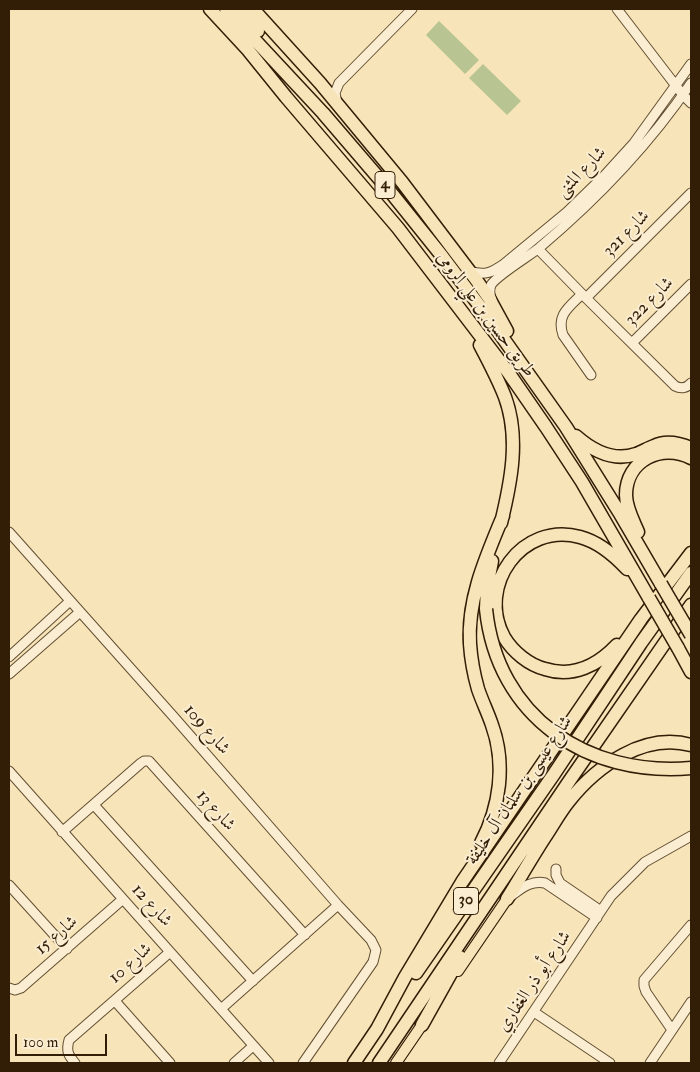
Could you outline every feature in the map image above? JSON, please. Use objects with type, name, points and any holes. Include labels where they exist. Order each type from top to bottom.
[{"type":"highway","points":[[199,9],[249,62],[286,97]]},
{"type":"highway","name":"طريق حسين بن علي الرومي","points":[[210,9],[248,50],[398,228],[508,372],[582,482],[691,672]]},
{"type":"highway","name":"طريق حسين بن علي الرومي","points":[[226,9],[323,113],[442,256],[566,427],[691,635]]},
{"type":"highway","points":[[239,9],[323,113]]},
{"type":"highway","points":[[253,9],[320,83],[402,182],[471,272],[494,308],[529,374]]},
{"type":"highway","points":[[464,314],[494,372],[511,420],[513,441],[509,489],[489,575],[486,609],[490,639],[507,681],[518,698],[553,732],[592,754],[616,762],[650,768],[691,768]]},
{"type":"highway","points":[[566,427],[580,440],[605,455],[619,457],[635,454],[654,445],[666,442],[682,444],[691,448]]},
{"type":"highway","points":[[654,572],[630,514],[626,493],[630,478],[641,462],[656,454],[674,452],[691,458]]},
{"type":"highway","points":[[462,882],[488,829],[498,790],[500,770],[498,748],[494,731],[476,681],[471,654],[470,632],[472,608],[478,583],[503,516]]},
{"type":"highway","points":[[640,583],[622,563],[602,547],[579,537],[553,536],[533,542],[514,557],[504,570],[495,597],[498,624],[510,646],[530,663],[543,669],[554,671],[578,670],[599,661],[612,651],[641,620]]},
{"type":"highway","points":[[678,569],[691,546]]},
{"type":"highway","points":[[377,1029],[405,977],[462,882],[641,620],[691,552]]},
{"type":"highway","name":"شارع عيسى بن سلمان آل خليفة","points":[[377,1029],[691,573]]},
{"type":"highway","name":"شارع عيسى بن سلمان آل خليفة","points":[[504,879],[691,605]]},
{"type":"highway","points":[[628,698],[691,621]]},
{"type":"highway","points":[[507,899],[562,810],[589,780],[631,750],[652,744],[670,742],[691,745]]},
{"type":"highway","points":[[422,1025],[504,879]]},
{"type":"highway","name":"30","points":[[379,1063],[504,879]]},
{"type":"highway","name":"30","points":[[354,1063],[377,1029]]},
{"type":"main road","points":[[396,1063],[507,899]]},
{"type":"street","points":[[337,104],[335,93],[339,83],[412,9]]},
{"type":"street","points":[[617,9],[691,104]]},
{"type":"street","name":"شارع المثنى","points":[[471,272],[487,274],[494,271],[568,212],[634,143],[691,64]]},
{"type":"street","points":[[320,83],[339,83]]},
{"type":"street","name":"شارع المثنى","points":[[494,308],[490,294],[491,286],[498,278],[538,249],[610,182],[649,138],[691,83]]},
{"type":"street","name":"شارع 321","points":[[591,375],[563,336],[560,328],[566,310],[584,296],[691,193]]},
{"type":"street","points":[[538,249],[675,386],[679,388],[688,386],[691,383]]},
{"type":"street","name":"شارع 322","points":[[632,343],[691,284]]},
{"type":"street","name":"شارع 109","points":[[9,532],[371,940],[376,950],[373,962],[303,1063]]},
{"type":"street","points":[[9,657],[70,601]]},
{"type":"street","points":[[9,674],[80,612]]},
{"type":"street","points":[[9,674],[20,660],[50,632],[47,627],[41,628]]},
{"type":"street","name":"شارع 13","points":[[62,832],[140,763],[148,761],[305,935]]},
{"type":"street","name":"شارع 12","points":[[9,771],[268,1063]]},
{"type":"street","points":[[94,805],[253,981]]},
{"type":"street","name":"شارع أبو ذر الغفاري","points":[[499,1063],[612,896],[646,862],[691,836]]},
{"type":"street","points":[[556,889],[554,881],[556,871],[556,878],[560,883],[599,915]]},
{"type":"street","points":[[507,899],[526,885],[538,881],[556,889],[599,915]]},
{"type":"street","points":[[9,885],[66,949]]},
{"type":"street","name":"شارع 15","points":[[9,988],[15,990],[22,988],[123,899]]},
{"type":"street","points":[[221,1009],[338,905]]},
{"type":"street","points":[[672,1030],[646,992],[644,980],[691,925]]},
{"type":"street","name":"شارع 10","points":[[76,1063],[69,1056],[67,1048],[70,1040],[170,952]]},
{"type":"street","name":"شارع 10","points":[[115,1001],[170,1063]]},
{"type":"street","points":[[650,1063],[691,1002]]},
{"type":"street","points":[[534,1012],[610,1063]]},
{"type":"street","points":[[234,1063],[253,1046]]},
{"type":"green space","points":[[439,21],[479,60],[465,74],[426,35]]},
{"type":"green space","points":[[483,64],[521,101],[507,115],[469,78]]}]
